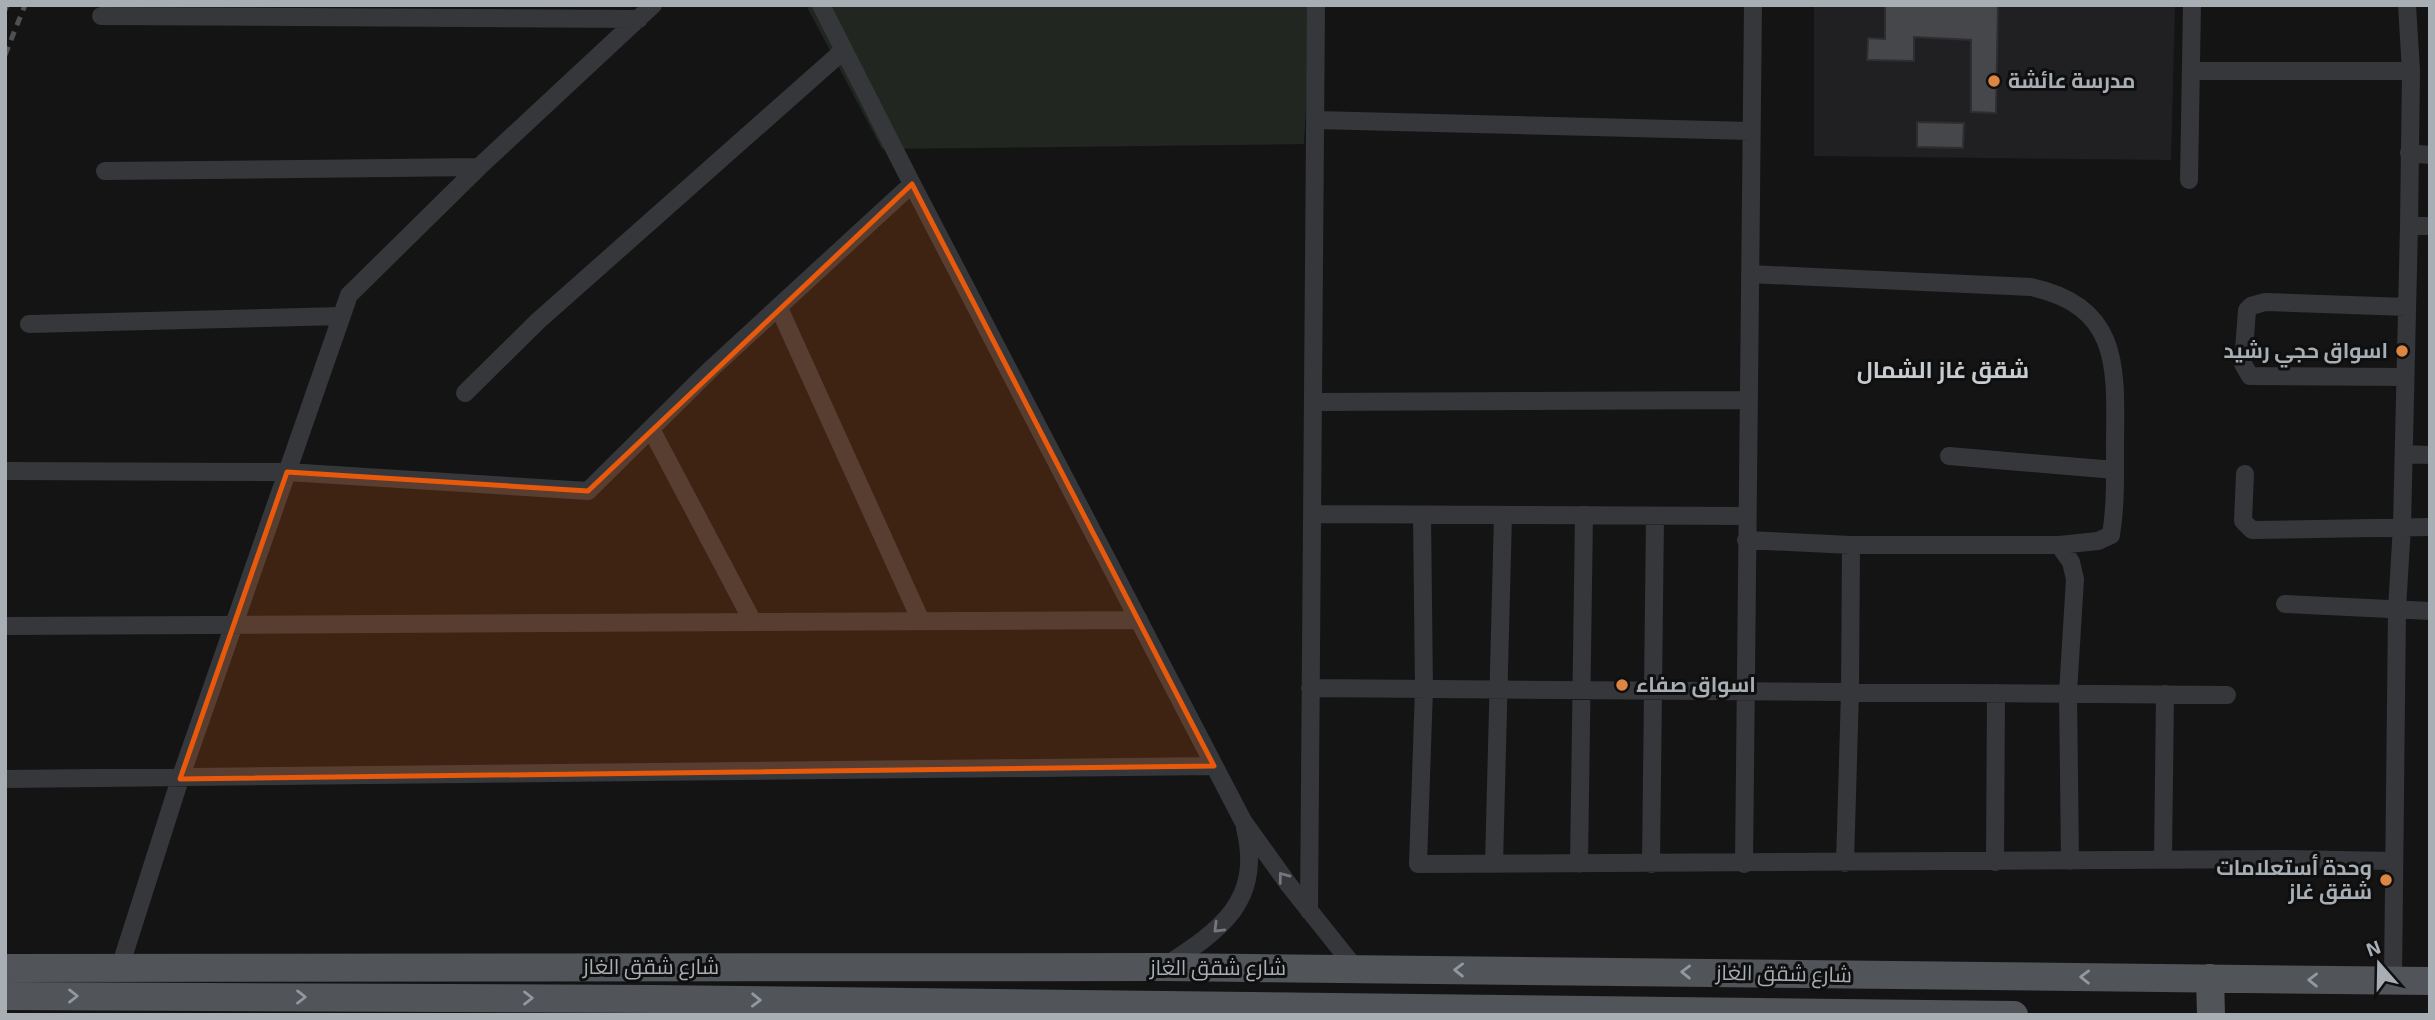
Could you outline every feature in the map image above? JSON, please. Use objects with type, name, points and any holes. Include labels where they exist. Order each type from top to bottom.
[{"type":"main road","points":[[855,1001],[856,967]]},
{"type":"main road","name":"شارع شقق الغاز","points":[[5,968],[1164,967],[2430,981]]},
{"type":"main road","points":[[2210,978],[2211,1015]]},
{"type":"main road","name":"شارع شقق الغاز","points":[[5,996],[654,1007],[855,1001],[966,1009],[2014,1015]]},
{"type":"street","points":[[120,967],[180,779],[349,295],[479,167],[653,5]]},
{"type":"street","points":[[821,5],[1243,821],[1309,911],[1356,969]]},
{"type":"street","points":[[1309,911],[1316,5]]},
{"type":"street","points":[[1744,864],[1753,5]]},
{"type":"street","points":[[2189,180],[2192,5]]},
{"type":"street","points":[[2393,981],[2397,609],[2402,526],[2409,226],[2411,71],[2407,5]]},
{"type":"street","points":[[101,16],[639,19]]},
{"type":"street","points":[[465,393],[538,321],[844,50]]},
{"type":"street","points":[[2191,71],[2411,71]]},
{"type":"street","points":[[1315,120],[1751,131]]},
{"type":"street","points":[[2409,153],[2430,155]]},
{"type":"street","points":[[105,172],[479,167]]},
{"type":"street","points":[[5,471],[287,472],[588,491],[711,369],[912,184]]},
{"type":"street","points":[[2409,226],[2430,226]]},
{"type":"street","points":[[1746,541],[1851,545],[2059,545],[2098,541],[2111,535],[2115,470],[2116,386],[2113,363],[2106,340],[2093,319],[2076,303],[2054,292],[2031,287],[1750,274]]},
{"type":"street","points":[[2405,377],[2250,376],[2243,364],[2247,310],[2251,306],[2264,302],[2407,307]]},
{"type":"street","points":[[779,308],[921,621]]},
{"type":"street","points":[[29,324],[341,316]]},
{"type":"street","points":[[1313,402],[1748,400]]},
{"type":"street","points":[[651,429],[753,622]]},
{"type":"street","points":[[2404,454],[2430,454]]},
{"type":"street","points":[[1949,456],[2115,470]]},
{"type":"street","points":[[2245,474],[2243,521],[2252,530],[2430,527]]},
{"type":"street","points":[[1312,514],[1747,516]]},
{"type":"street","points":[[1422,515],[1424,689],[1418,864],[2394,861]]},
{"type":"street","points":[[1494,864],[1503,515]]},
{"type":"street","points":[[1579,864],[1584,515]]},
{"type":"street","points":[[1651,864],[1655,516]]},
{"type":"street","points":[[1845,863],[1851,545]]},
{"type":"street","points":[[2059,545],[2071,562],[2075,579],[2068,693],[2070,861]]},
{"type":"street","points":[[2285,604],[2430,611]]},
{"type":"street","points":[[5,626],[1139,620]]},
{"type":"street","points":[[1310,688],[2227,695]]},
{"type":"street","points":[[1995,862],[1996,693]]},
{"type":"street","points":[[2163,860],[2165,694]]},
{"type":"street","points":[[5,779],[1214,766]]},
{"type":"street","points":[[1164,967],[1212,935],[1231,914],[1249,869],[1250,855],[1243,821]]},
{"type":"highlighted area","points":[[912,184],[1214,766],[180,779],[287,472],[588,491]]},
{"type":"shaded area","points":[[806,5],[1312,5],[1304,144],[882,149]]},
{"type":"shaded area","name":"مدرسة عائشة","points":[[1814,5],[2175,5],[2171,160],[1814,156]]},
{"type":"building","points":[[1885,5],[1998,5],[1996,113],[1971,112],[1971,40],[1914,37],[1914,61],[1867,60],[1868,38],[1885,39]]},
{"type":"building","points":[[1917,122],[1964,123],[1963,148],[1917,147]]},
{"type":"railway","points":[[5,10],[7,5]]},
{"type":"railway","points":[[5,55],[25,5]]},
{"type":"place","name":"مدرسة عائشة","points":[[1994,81]]},
{"type":"place","name":"اسواق حجي رشيد","points":[[2402,351]]},
{"type":"place","name":"اسواق صفاء","points":[[1622,685]]},
{"type":"place","name":"وحدة أستعلامات شقق غاز","points":[[2386,880]]},
{"type":"district","name":"شقق غاز الشمال","points":[[1943,370]]}]
